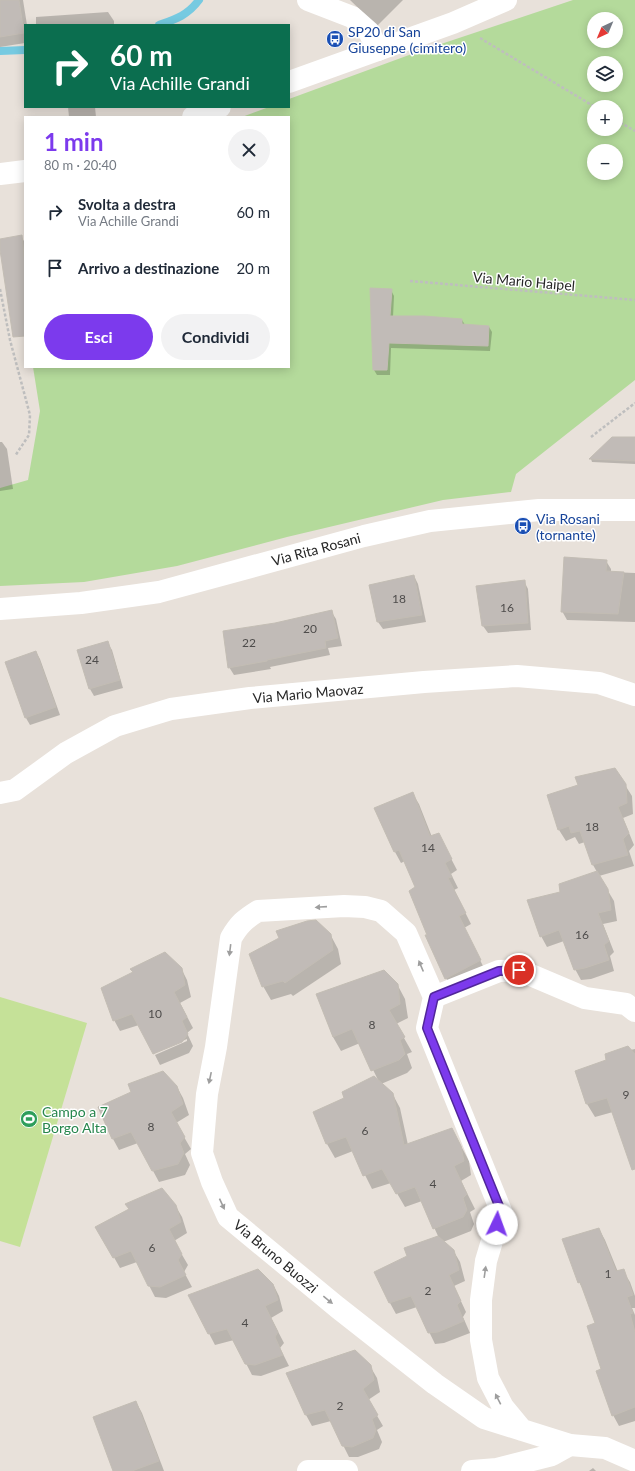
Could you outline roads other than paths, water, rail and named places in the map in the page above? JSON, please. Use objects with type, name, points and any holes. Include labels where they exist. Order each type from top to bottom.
[{"type":"street","points":[[308,0],[352,17],[369,32],[378,50]]},
{"type":"street","points":[[290,82],[453,23],[506,0]]},
{"type":"street","points":[[196,116],[217,108]]},
{"type":"street","points":[[0,174],[24,171]]},
{"type":"street","name":"Via Rita Rosani","points":[[0,609],[81,603],[159,592],[364,536],[430,520],[539,510],[635,510]]},
{"type":"street","name":"Via Mario Maovaz","points":[[0,794],[15,790],[66,753],[115,726],[171,709],[250,698],[424,682],[517,676],[599,683],[635,695]]},
{"type":"street","name":"Via Bruno Buozzi","points":[[434,997],[406,933],[381,911],[365,907],[344,906],[258,911],[248,917],[238,926],[231,938],[216,1047],[207,1094],[202,1153],[212,1182],[228,1217],[336,1307],[435,1384],[484,1418],[570,1445],[605,1448],[635,1462]]},
{"type":"street","points":[[522,1430],[503,1407],[488,1378],[481,1340],[481,1300],[486,1261],[501,1211],[427,1028],[434,997],[499,971],[519,970],[585,998],[626,1004],[635,1012]]},
{"type":"street","points":[[472,1471],[496,1469],[552,1455],[570,1445]]},
{"type":"street","points":[[308,1471],[347,1471]]},
{"type":"waterway","points":[[161,24],[186,13],[199,0]]},
{"type":"waterway","points":[[0,51],[24,50]]},
{"type":"place","name":"SP20 di San Giuseppe (cimitero)","points":[[335,39]]},
{"type":"place","name":"Via Rosani (tornante)","points":[[523,526]]},
{"type":"place","name":"Campo a 7 Borgo Alta","points":[[29,1119]]}]
